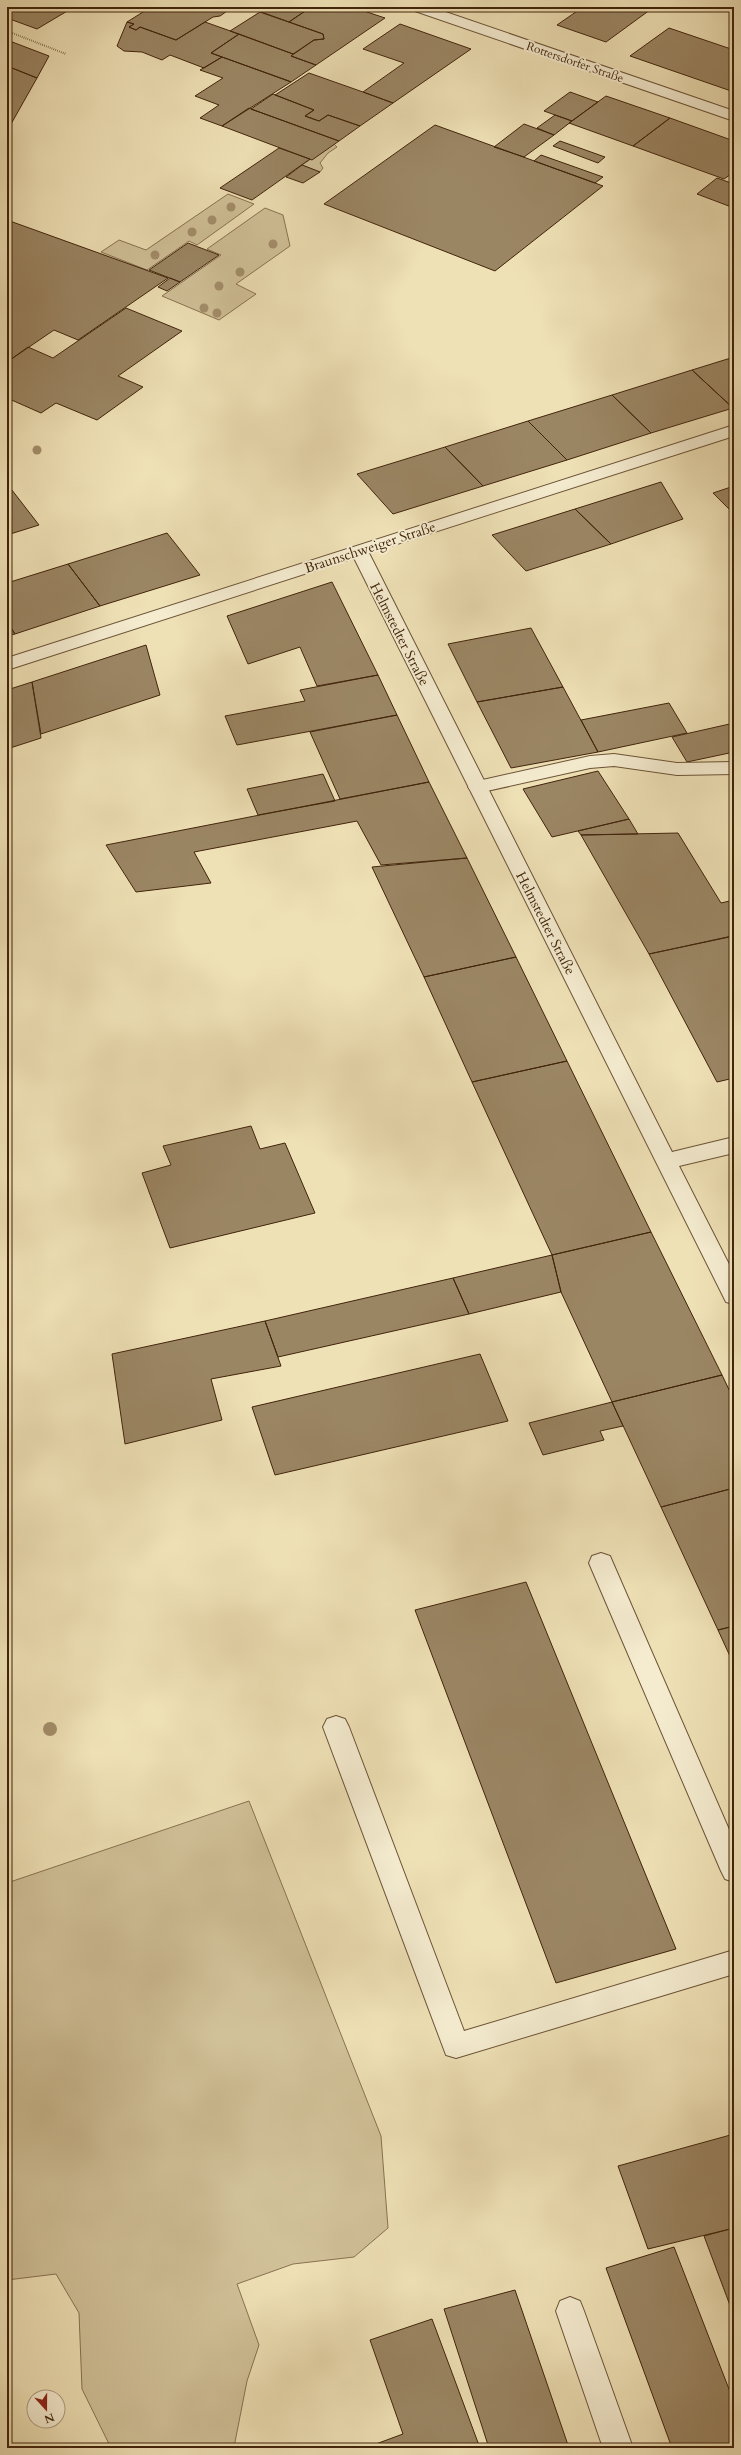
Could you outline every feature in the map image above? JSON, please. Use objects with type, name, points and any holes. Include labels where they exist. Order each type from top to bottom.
[{"type":"street","name":"Rottersdorfer Straße","points":[[417,7],[734,116]]},
{"type":"street","name":"Braunschweiger Straße","points":[[7,664],[734,430]]},
{"type":"street","name":"Helmstedter Straße","points":[[359,550],[734,1296]]},
{"type":"street","points":[[478,787],[614,760],[677,769],[734,768]]},
{"type":"street","points":[[666,1161],[734,1145]]},
{"type":"street","points":[[601,1563],[734,1871]]},
{"type":"street","points":[[336,1726],[456,2046],[734,1962]]},
{"type":"street","points":[[570,2311],[618,2448]]},
{"type":"path","points":[[7,31],[66,54]]},
{"type":"shaded area","points":[[334,144],[337,147],[328,153],[320,163],[323,168],[320,172],[302,165]]},
{"type":"shaded area","points":[[228,194],[254,204],[197,245],[189,241],[147,270],[101,252],[119,240],[146,250]]},
{"type":"shaded area","points":[[265,208],[283,215],[290,246],[236,284],[256,294],[219,320],[162,296],[221,255],[207,249]]},
{"type":"shaded area","points":[[249,1801],[381,2136],[388,2228],[354,2257],[293,2264],[237,2284],[259,2345],[247,2381],[234,2447],[111,2448],[82,2389],[79,2313],[56,2274],[7,2280],[7,1883]]},
{"type":"building","points":[[7,7],[74,7],[37,29],[7,18]]},
{"type":"building","points":[[151,7],[229,7],[230,9],[220,16],[213,17],[176,40],[140,27],[136,30],[129,27],[134,24],[127,22]]},
{"type":"building","points":[[247,7],[311,7],[289,22]]},
{"type":"building","points":[[311,7],[352,7],[385,18],[316,65],[291,56],[314,40],[324,39],[323,34],[289,22]]},
{"type":"building","points":[[583,7],[654,7],[606,42],[557,25]]},
{"type":"building","points":[[260,12],[323,34],[324,39],[314,40],[293,54],[230,31]]},
{"type":"building","points":[[127,22],[134,24],[129,27],[136,30],[140,27],[176,40],[205,22],[239,34],[211,53],[222,57],[204,68],[170,55],[162,60],[142,52],[124,51],[117,46]]},
{"type":"building","points":[[400,24],[471,49],[393,103],[363,92],[404,63],[363,49]]},
{"type":"building","points":[[669,28],[734,50],[730,55],[734,56],[734,92],[630,56]]},
{"type":"building","points":[[239,34],[293,54],[291,56],[316,65],[291,82],[211,53]]},
{"type":"building","points":[[7,40],[49,56],[37,78],[7,66]]},
{"type":"building","points":[[222,57],[291,82],[222,126],[200,118],[219,105],[195,96],[223,78],[200,70]]},
{"type":"building","points":[[7,66],[37,78],[11,124],[7,122]]},
{"type":"building","points":[[309,73],[393,103],[360,126],[328,115],[319,121],[305,116],[314,110],[275,95]]},
{"type":"building","points":[[570,92],[598,102],[572,121],[544,111]]},
{"type":"building","points":[[273,94],[314,110],[305,116],[319,121],[328,115],[360,126],[339,141],[251,109]]},
{"type":"building","points":[[606,96],[670,118],[633,146],[569,123]]},
{"type":"building","points":[[249,108],[339,141],[312,160],[222,126]]},
{"type":"building","points":[[555,115],[572,121],[554,135],[537,128]]},
{"type":"building","points":[[670,118],[734,141],[734,172],[724,179],[633,146]]},
{"type":"building","points":[[524,124],[554,135],[524,157],[494,147]]},
{"type":"building","points":[[435,125],[603,186],[495,271],[324,204]]},
{"type":"building","points":[[560,141],[605,157],[598,163],[553,146]]},
{"type":"building","points":[[279,148],[310,159],[252,200],[220,188]]},
{"type":"building","points":[[541,155],[603,177],[595,183],[534,161]]},
{"type":"building","points":[[302,165],[320,172],[303,183],[286,177]]},
{"type":"building","points":[[717,178],[734,184],[734,208],[697,194]]},
{"type":"building","points":[[7,220],[168,278],[78,340],[54,330],[7,362]]},
{"type":"building","points":[[188,243],[219,255],[180,282],[149,270]]},
{"type":"building","points":[[170,278],[180,282],[167,291],[158,287]]},
{"type":"building","points":[[126,308],[182,331],[118,376],[143,387],[97,420],[56,403],[41,413],[7,398],[7,362],[28,347],[53,358]]},
{"type":"building","points":[[734,357],[734,408],[733,408],[692,370]]},
{"type":"building","points":[[692,370],[733,408],[651,433],[612,395]]},
{"type":"building","points":[[612,395],[651,433],[567,460],[528,421]]},
{"type":"building","points":[[528,421],[567,460],[483,486],[445,447]]},
{"type":"building","points":[[445,447],[483,486],[393,514],[357,474]]},
{"type":"building","points":[[661,482],[683,519],[611,544],[575,509]]},
{"type":"building","points":[[8,485],[39,525],[7,535]]},
{"type":"building","points":[[734,486],[734,514],[713,493]]},
{"type":"building","points":[[575,509],[611,544],[526,571],[492,535]]},
{"type":"building","points":[[167,533],[200,575],[100,606],[68,564]]},
{"type":"building","points":[[68,564],[100,606],[15,634],[7,622],[7,583]]},
{"type":"building","points":[[332,582],[378,675],[317,686],[300,647],[248,664],[227,616]]},
{"type":"building","points":[[7,622],[15,634],[7,636]]},
{"type":"building","points":[[531,628],[563,687],[477,702],[448,644]]},
{"type":"building","points":[[146,645],[160,695],[41,734],[32,682]]},
{"type":"building","points":[[378,675],[397,715],[237,745],[225,716],[305,701],[300,690]]},
{"type":"building","points":[[32,682],[41,738],[7,749],[7,690]]},
{"type":"building","points":[[563,687],[598,752],[511,768],[477,702]]},
{"type":"building","points":[[669,703],[687,733],[598,752],[581,720]]},
{"type":"building","points":[[397,715],[429,782],[340,799],[310,732]]},
{"type":"building","points":[[734,723],[734,752],[687,762],[672,737]]},
{"type":"building","points":[[598,771],[629,819],[552,837],[523,789]]},
{"type":"building","points":[[323,774],[335,801],[258,815],[247,789]]},
{"type":"building","points":[[429,782],[467,858],[381,865],[357,821],[194,852],[211,883],[136,892],[106,845]]},
{"type":"building","points":[[629,819],[638,834],[581,835],[578,831]]},
{"type":"building","points":[[678,833],[721,903],[734,900],[734,936],[649,954],[581,835]]},
{"type":"building","points":[[467,858],[516,957],[424,977],[372,867]]},
{"type":"building","points":[[732,936],[734,1078],[717,1082],[649,954]]},
{"type":"building","points":[[516,957],[567,1061],[472,1082],[424,977]]},
{"type":"building","points":[[567,1061],[651,1232],[552,1255],[472,1082]]},
{"type":"building","points":[[251,1126],[260,1149],[285,1143],[315,1213],[170,1248],[142,1173],[171,1165],[163,1146]]},
{"type":"building","points":[[651,1232],[722,1375],[612,1402],[561,1292],[552,1255]]},
{"type":"building","points":[[552,1255],[561,1292],[469,1314],[453,1278]]},
{"type":"building","points":[[453,1278],[469,1314],[278,1357],[265,1321]]},
{"type":"building","points":[[265,1321],[281,1366],[211,1379],[222,1420],[125,1444],[112,1354]]},
{"type":"building","points":[[480,1354],[508,1421],[275,1475],[252,1407]]},
{"type":"building","points":[[722,1375],[734,1400],[734,1488],[661,1507],[612,1402]]},
{"type":"building","points":[[612,1402],[623,1426],[600,1431],[604,1440],[543,1455],[529,1423]]},
{"type":"building","points":[[734,1488],[734,1626],[718,1630],[661,1507]]},
{"type":"building","points":[[526,1582],[676,1949],[556,1983],[415,1610]]},
{"type":"building","points":[[734,1626],[734,1665],[718,1630]]},
{"type":"building","points":[[734,2134],[734,2228],[648,2249],[618,2166]]},
{"type":"building","points":[[734,2228],[734,2316],[704,2236]]},
{"type":"building","points":[[674,2247],[734,2402],[734,2448],[672,2448],[606,2268]]},
{"type":"building","points":[[515,2290],[569,2448],[489,2448],[444,2309]]},
{"type":"building","points":[[432,2319],[480,2448],[365,2448],[403,2434],[370,2340]]}]
